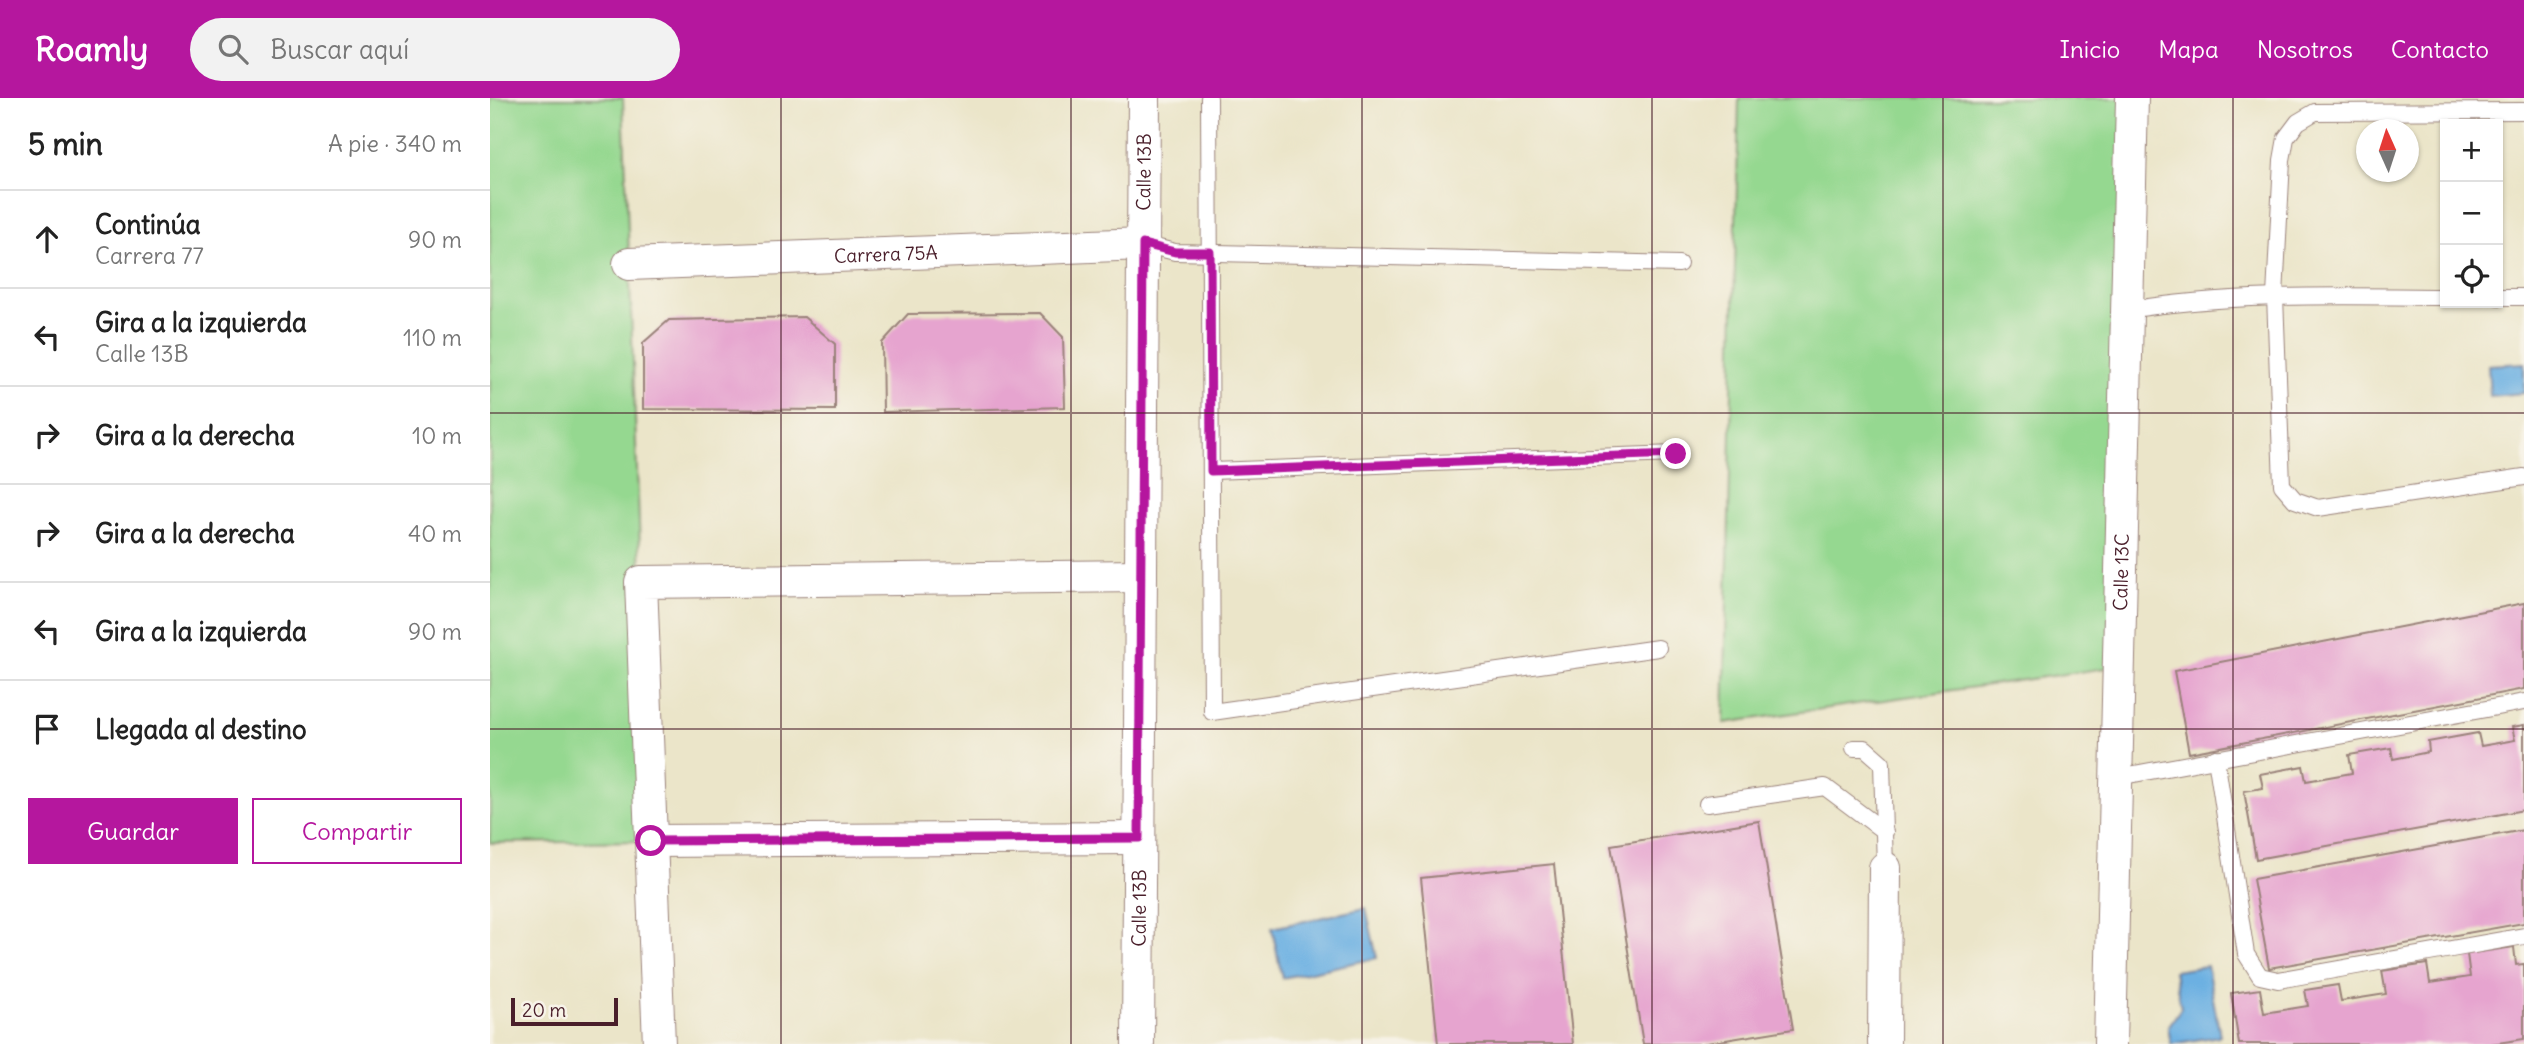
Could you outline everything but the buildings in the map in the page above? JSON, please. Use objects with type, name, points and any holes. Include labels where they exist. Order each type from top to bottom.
[{"type":"street","name":"Calle 13B","points":[[1138,1044],[1144,98]]},
{"type":"street","name":"Calle 13C","points":[[2110,1044],[2132,98]]},
{"type":"street","name":"Carrera 75A","points":[[629,264],[1143,244]]},
{"type":"street","points":[[659,1044],[641,582],[1141,576]]},
{"type":"street","points":[[651,841],[1139,838]]},
{"type":"street","points":[[1884,1044],[1885,868]]},
{"type":"lane","points":[[1209,98],[1212,712],[1658,648]]},
{"type":"lane","points":[[2524,111],[2315,112],[2298,121],[2286,138],[2282,160],[2275,296],[2282,485],[2295,500],[2318,508],[2524,477]]},
{"type":"lane","points":[[1143,244],[1175,252],[1679,264]]},
{"type":"lane","points":[[2127,310],[2186,301],[2275,296],[2440,297]]},
{"type":"lane","points":[[2503,297],[2524,297]]},
{"type":"lane","points":[[1211,471],[1676,454]]},
{"type":"lane","points":[[2118,777],[2524,702]]},
{"type":"lane","points":[[1854,748],[1866,748],[1882,763],[1885,868]]},
{"type":"lane","points":[[2216,758],[2246,954],[2260,976],[2278,980],[2524,936]]},
{"type":"lane","points":[[1707,804],[1825,788],[1885,832]]},
{"type":"green space","points":[[490,98],[623,98],[651,841],[490,843]]},
{"type":"green space","points":[[1739,98],[2132,98],[2120,666],[1724,723]]},
{"type":"water","points":[[2524,363],[2524,393],[2490,396],[2488,365]]},
{"type":"water","points":[[1366,908],[1377,958],[1282,978],[1272,928]]},
{"type":"water","points":[[2207,966],[2220,1036],[2171,1044],[2168,1027],[2181,1008],[2174,971]]},
{"type":"route","points":[[651,841],[1139,838],[1143,244],[1175,252],[1210,252],[1211,471],[1676,454]]}]
